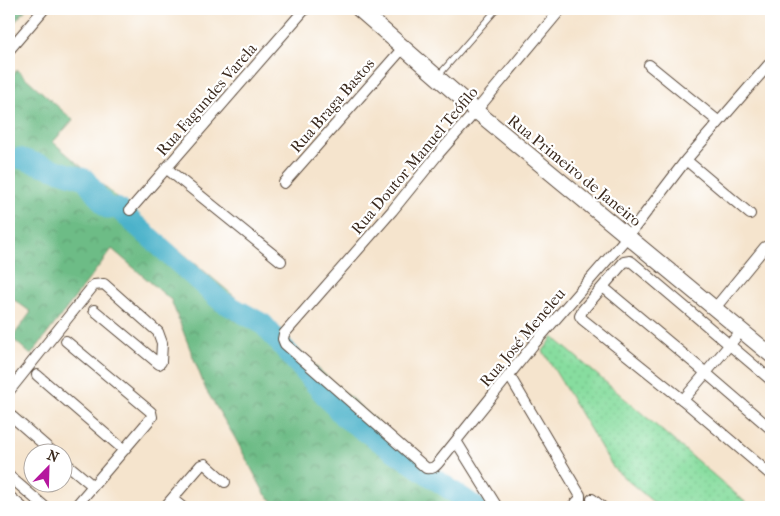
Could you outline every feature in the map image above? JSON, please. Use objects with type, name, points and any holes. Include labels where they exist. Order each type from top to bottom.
[{"type":"street","points":[[9,50],[44,9]]},
{"type":"street","name":"Rua Fagundes Varela","points":[[130,210],[305,9]]},
{"type":"street","name":"Rua Primeiro de Janeiro","points":[[359,9],[476,111],[771,355]]},
{"type":"street","name":"Rua Doutor Manuel Teófilo","points":[[288,329],[392,211],[561,9]]},
{"type":"street","name":"Rua Braga Bastos","points":[[284,183],[403,48]]},
{"type":"street","name":"Rua José Meneleu","points":[[288,329],[283,339],[285,344],[426,468],[434,468],[533,345],[628,236],[686,160],[771,62]]},
{"type":"street","points":[[650,65],[719,122]]},
{"type":"street","points":[[686,160],[750,214]]},
{"type":"street","points":[[166,168],[281,262]]},
{"type":"street","points":[[715,308],[765,247]]},
{"type":"street","points":[[771,380],[633,263],[624,262],[582,311],[580,316],[771,475]]},
{"type":"street","points":[[9,391],[94,285],[104,284],[158,332],[162,343],[161,362],[159,364],[94,310]]},
{"type":"street","points":[[602,288],[771,429]]},
{"type":"street","points":[[683,400],[742,330]]},
{"type":"street","points":[[66,341],[152,413],[152,418],[75,507]]},
{"type":"street","points":[[37,375],[124,450]]},
{"type":"street","points":[[509,375],[580,495],[580,499],[572,507]]},
{"type":"street","points":[[9,414],[44,444]]},
{"type":"street","points":[[456,441],[497,507]]},
{"type":"street","points":[[182,507],[169,503],[200,464],[205,464],[225,482]]},
{"type":"street","points":[[72,468],[93,486]]},
{"type":"street","points":[[9,476],[46,507]]},
{"type":"street","points":[[592,499],[602,507]]},
{"type":"street","points":[[10,500],[22,507]]},
{"type":"lane","points":[[438,78],[495,11]]},
{"type":"green space","points":[[9,9],[26,9],[9,29]]},
{"type":"green space","points":[[17,70],[73,120],[53,142],[278,333],[380,424],[477,501],[494,507],[279,507],[265,494],[235,438],[206,390],[171,300],[112,249],[31,355],[12,338],[31,312],[9,296],[9,80]]},
{"type":"green space","points":[[553,337],[751,507],[659,507],[614,469],[543,351]]},
{"type":"waterway","points":[[19,158],[85,179],[107,208],[117,208],[221,301],[263,324],[344,417],[476,507]]}]
